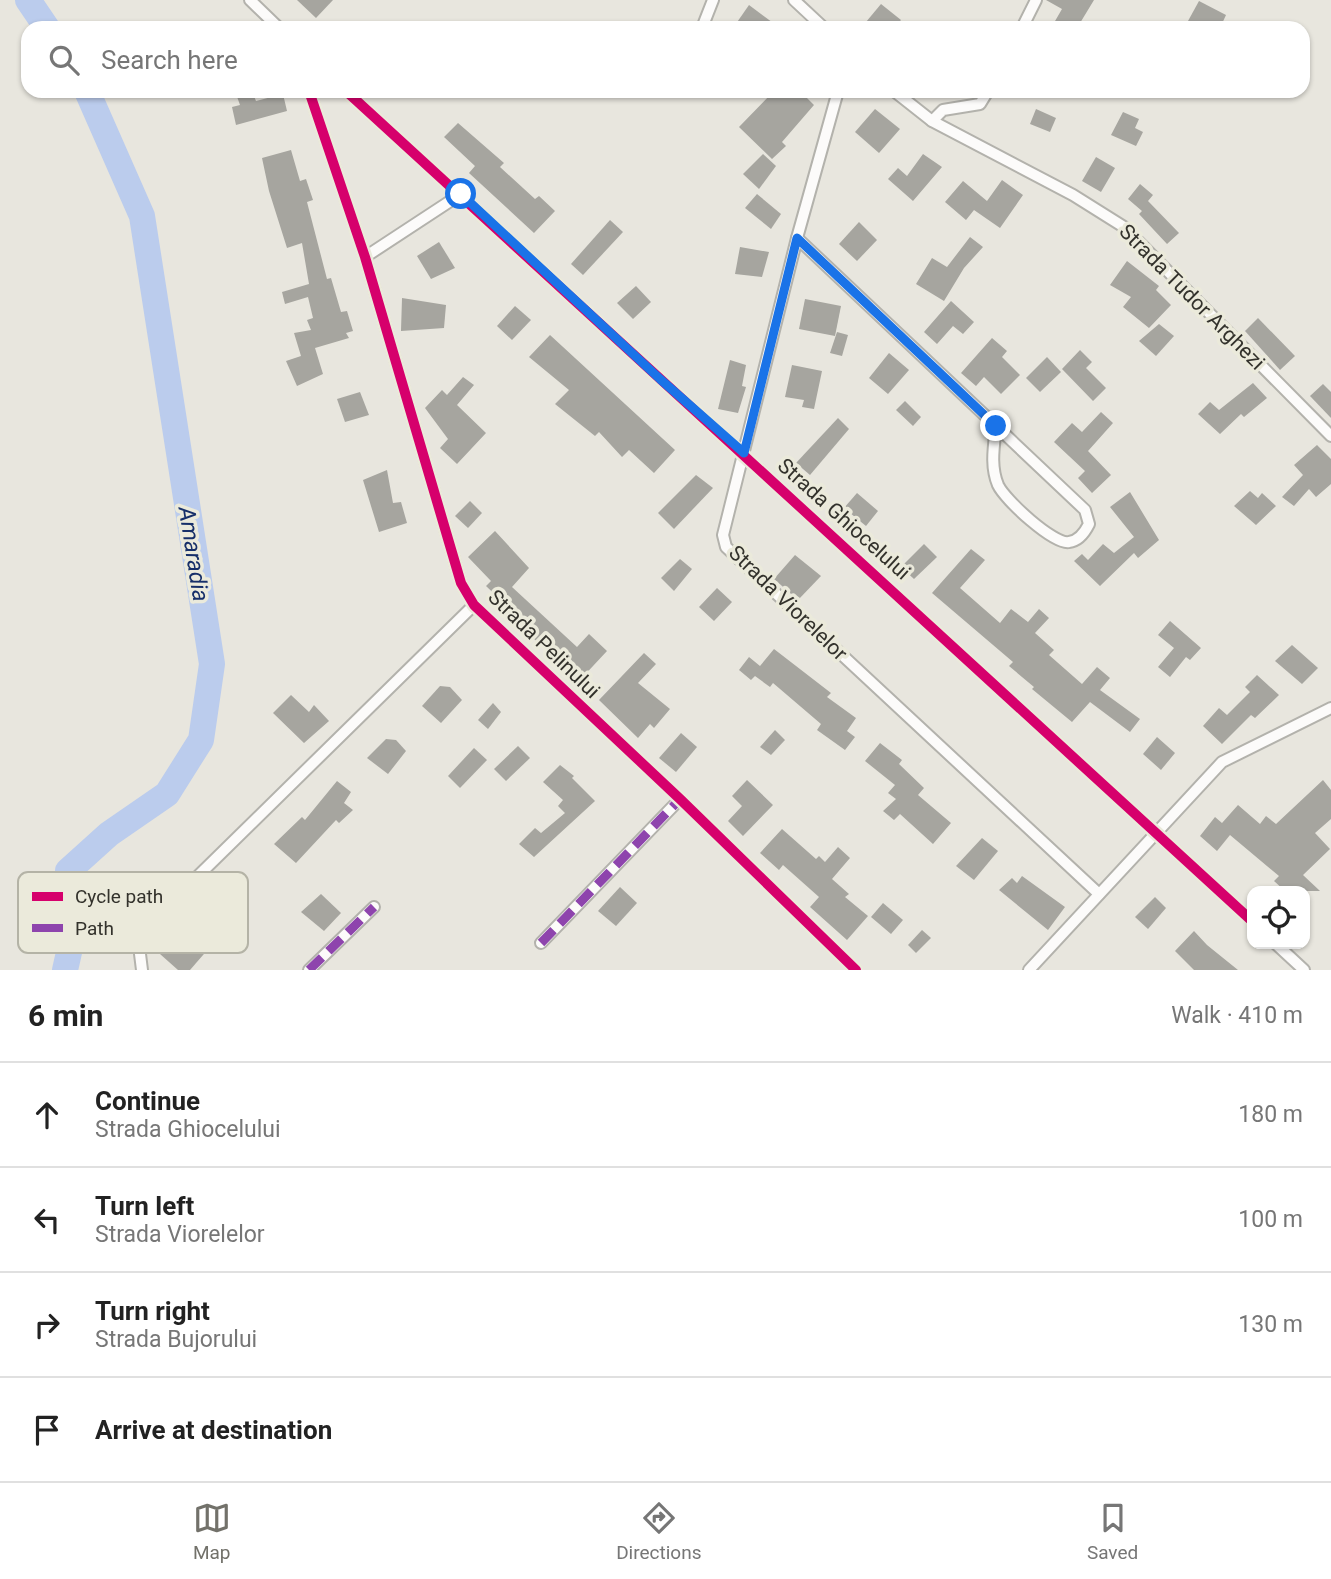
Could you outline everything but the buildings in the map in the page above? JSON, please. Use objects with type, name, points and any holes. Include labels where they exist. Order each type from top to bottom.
[{"type":"street","points":[[250,0],[272,21]]},
{"type":"street","points":[[705,21],[713,0]]},
{"type":"street","points":[[794,0],[816,21]]},
{"type":"street","points":[[1026,21],[1036,0]]},
{"type":"street","name":"Strada Pelinului","points":[[311,98],[366,257],[461,583],[474,605],[856,970]]},
{"type":"street","name":"Strada Ghiocelului","points":[[354,98],[1247,916]]},
{"type":"street","name":"Strada Viorelelor","points":[[836,98],[797,238],[723,535],[726,547],[1099,894]]},
{"type":"street","name":"Strada Tudor Arghezi","points":[[903,98],[932,121],[1073,195],[1124,227],[1331,436]]},
{"type":"street","points":[[932,121],[943,110],[980,104],[984,98]]},
{"type":"street","points":[[366,257],[461,194]]},
{"type":"street","points":[[797,238],[1085,510],[1089,524],[1083,534],[1071,542],[1058,542],[999,488],[992,465],[996,426]]},
{"type":"street","points":[[202,872],[474,605]]},
{"type":"street","points":[[1029,970],[1222,762],[1331,708]]},
{"type":"street","points":[[541,943],[680,799]]},
{"type":"street","points":[[309,970],[374,907]]},
{"type":"street","points":[[1281,949],[1304,970]]},
{"type":"waterway","name":"Amaradia","points":[[28,0],[42,21]]},
{"type":"waterway","name":"Amaradia","points":[[68,872],[109,834],[167,794],[201,740],[212,664],[142,216],[90,98]]},
{"type":"waterway","name":"Amaradia","points":[[65,970],[69,953]]},
{"type":"marked path","points":[[541,943],[680,799]]},
{"type":"marked path","points":[[309,970],[374,907]]},
{"type":"cycle path","points":[[311,98],[365,257],[461,583],[474,605],[856,970]]},
{"type":"cycle path","points":[[354,98],[1247,916]]},
{"type":"route","points":[[461,194],[660,379],[744,453],[797,238],[996,426]]}]
